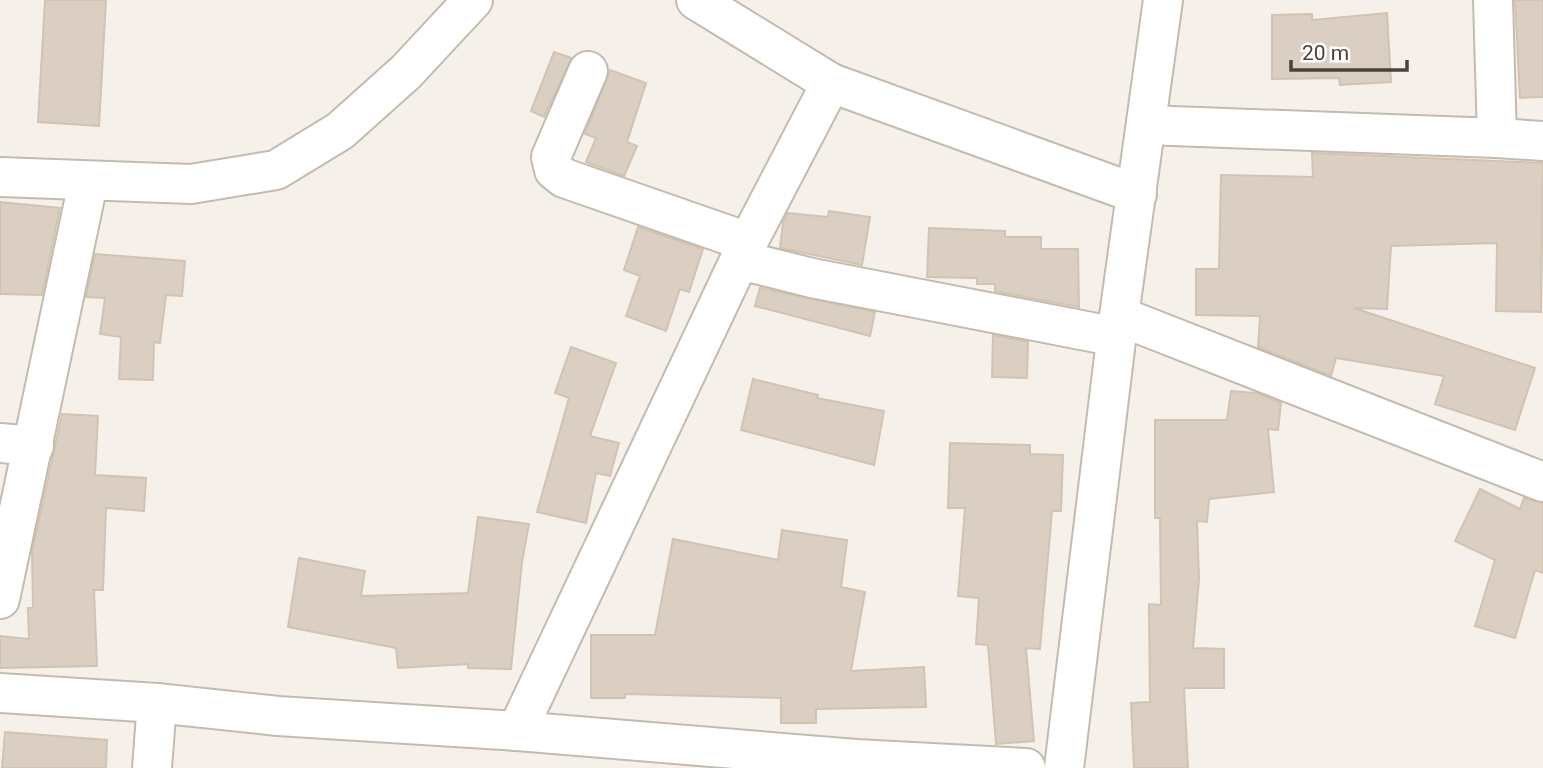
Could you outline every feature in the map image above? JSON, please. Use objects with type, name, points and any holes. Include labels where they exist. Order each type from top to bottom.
[{"type":"street","points":[[0,177],[88,183],[191,184],[276,170],[340,131],[405,72],[473,0]]},
{"type":"street","points":[[696,0],[831,83],[1137,194]]},
{"type":"street","points":[[1064,768],[1118,327],[1163,0]]},
{"type":"street","points":[[1493,0],[1497,138]]},
{"type":"street","points":[[588,71],[551,157],[554,170],[564,178],[811,278],[1118,327],[1543,482]]},
{"type":"street","points":[[517,731],[744,251],[831,83]]},
{"type":"street","points":[[1146,125],[1543,141]]},
{"type":"street","points":[[0,599],[17,444],[88,183]]},
{"type":"street","points":[[0,693],[157,703],[278,716],[517,731],[620,754],[1026,768]]},
{"type":"street","points":[[152,768],[157,703]]},
{"type":"building","points":[[45,0],[106,0],[99,126],[38,122]]},
{"type":"building","points":[[1515,0],[1543,0],[1543,97],[1520,98]]},
{"type":"building","points":[[1387,13],[1391,82],[1340,85],[1339,78],[1272,79],[1272,15],[1312,14],[1312,20]]},
{"type":"building","points":[[554,52],[572,58],[544,117],[531,111]]},
{"type":"building","points":[[610,70],[646,83],[627,142],[637,146],[624,176],[586,162],[596,138],[585,134]]},
{"type":"building","points":[[1312,153],[1543,163],[1541,312],[1496,311],[1497,243],[1391,246],[1387,309],[1354,308],[1535,368],[1515,430],[1435,404],[1444,376],[1336,358],[1331,376],[1258,347],[1260,316],[1196,315],[1196,269],[1219,269],[1221,175],[1313,177]]},
{"type":"building","points":[[0,202],[60,208],[42,295],[0,294]]},
{"type":"building","points":[[829,211],[870,217],[862,265],[780,248],[783,222],[788,213],[828,217]]},
{"type":"building","points":[[638,227],[703,249],[689,292],[680,289],[666,331],[626,316],[640,276],[624,270]]},
{"type":"building","points":[[929,228],[1005,231],[1005,237],[1041,237],[1041,249],[1078,249],[1079,307],[995,291],[995,284],[977,284],[977,278],[927,277]]},
{"type":"building","points":[[95,254],[185,261],[182,296],[166,295],[160,343],[154,342],[153,380],[119,379],[121,337],[100,334],[105,298],[86,297]]},
{"type":"building","points":[[760,288],[875,312],[870,336],[755,306]]},
{"type":"building","points":[[993,335],[1028,342],[1027,378],[992,377]]},
{"type":"building","points":[[571,347],[616,363],[590,436],[619,443],[610,476],[596,473],[586,523],[537,512],[569,398],[555,393]]},
{"type":"building","points":[[753,379],[818,395],[817,398],[884,411],[874,465],[741,430]]},
{"type":"building","points":[[1231,391],[1256,393],[1281,403],[1278,430],[1268,429],[1274,492],[1209,499],[1207,522],[1197,521],[1199,579],[1193,648],[1224,649],[1224,688],[1184,688],[1188,768],[1134,768],[1131,703],[1150,702],[1149,604],[1161,605],[1160,518],[1155,518],[1155,420],[1227,420]]},
{"type":"building","points":[[62,414],[98,416],[95,475],[146,478],[144,511],[106,508],[103,590],[94,590],[97,666],[0,668],[0,636],[29,639],[28,608],[33,608],[32,552]]},
{"type":"building","points":[[950,443],[1030,445],[1030,454],[1063,455],[1061,511],[1052,511],[1040,649],[1026,648],[1034,741],[996,744],[988,645],[976,644],[979,598],[958,596],[965,508],[948,508]]},
{"type":"building","points":[[1480,489],[1520,509],[1524,498],[1543,503],[1543,573],[1535,570],[1515,638],[1475,626],[1495,560],[1455,541]]},
{"type":"building","points":[[478,517],[529,524],[522,562],[511,669],[468,668],[468,664],[398,668],[396,648],[288,627],[299,558],[365,571],[361,596],[468,593]]},
{"type":"building","points":[[782,530],[847,540],[841,587],[865,592],[851,671],[924,667],[926,707],[816,709],[816,723],[781,723],[781,698],[625,694],[625,698],[591,698],[591,635],[655,635],[673,539],[778,560]]},
{"type":"building","points":[[5,732],[107,740],[106,768],[2,768]]}]
